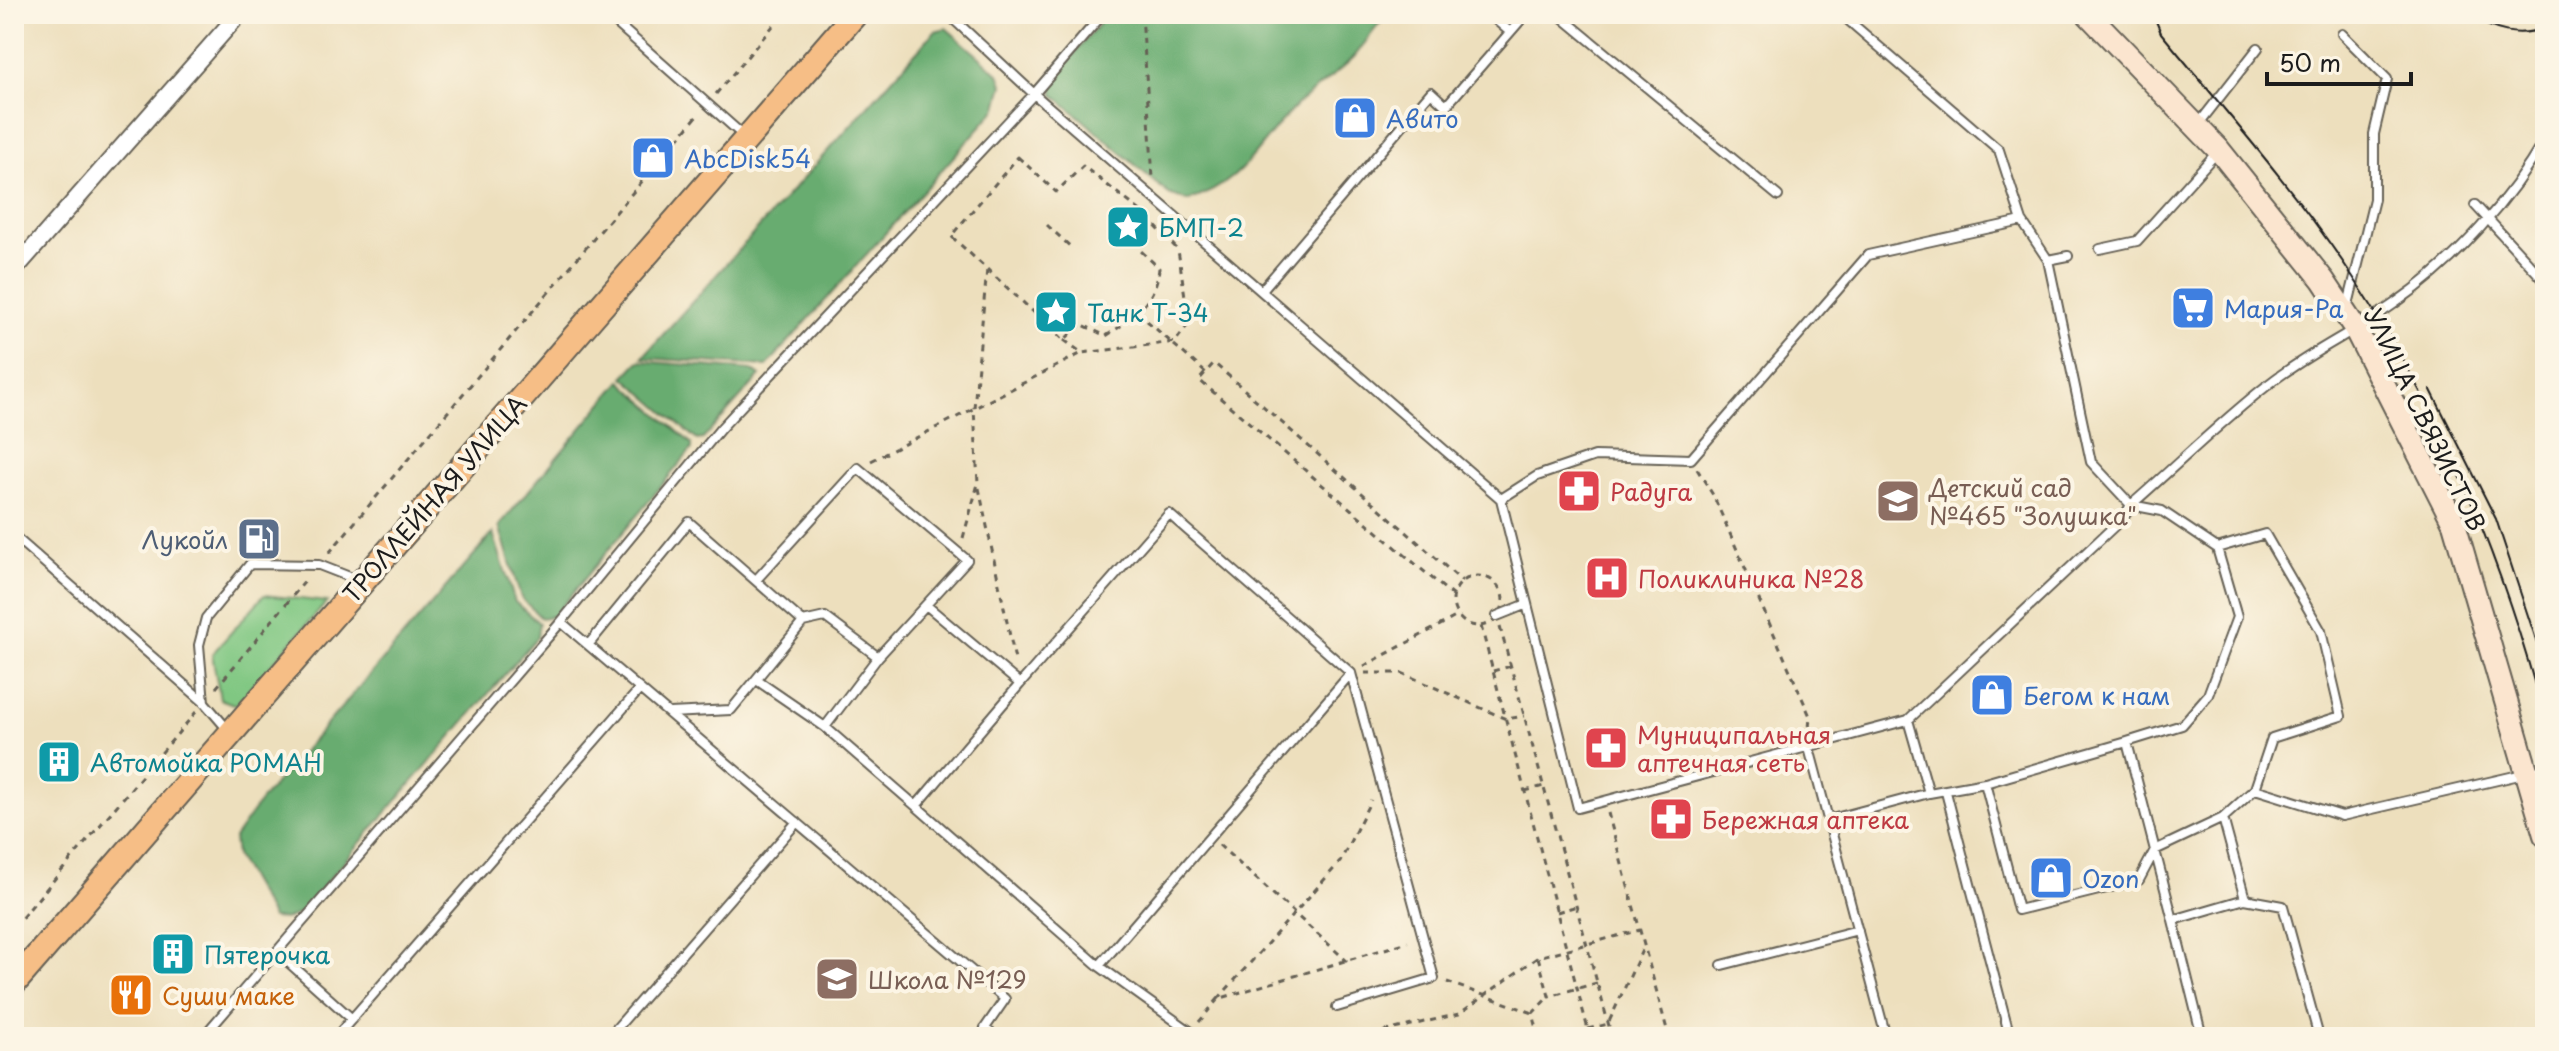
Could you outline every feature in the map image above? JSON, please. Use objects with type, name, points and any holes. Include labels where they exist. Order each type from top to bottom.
[{"type":"main road","name":"ТРОЛЛЕЙНАЯ УЛИЦА","points":[[14,983],[855,14]]},
{"type":"main road","name":"УЛИЦА СВЯЗИСТОВ","points":[[2088,14],[2219,150],[2323,280],[2350,321],[2454,523],[2537,771],[2545,835]]},
{"type":"street","points":[[14,270],[239,14]]},
{"type":"lane","points":[[606,14],[747,138]]},
{"type":"lane","points":[[948,14],[1034,94],[1501,499],[1578,808],[1808,744],[1908,720],[2124,517],[2131,505],[2270,382],[2350,321],[2421,284],[2487,220],[2529,166],[2545,139]]},
{"type":"lane","points":[[203,1037],[561,622],[721,428],[1034,94],[1103,14]]},
{"type":"lane","points":[[1489,14],[1510,32]]},
{"type":"lane","points":[[1262,290],[1431,92],[1446,106],[1526,14]]},
{"type":"lane","points":[[1558,14],[1778,196]]},
{"type":"lane","points":[[1828,820],[1929,793],[1985,783],[2182,725],[2208,695],[2237,617],[2217,548],[2162,511],[2131,505],[2091,462],[2048,260],[2022,221],[1999,150],[1841,14]]},
{"type":"lane","points":[[2342,34],[2387,79],[2374,134],[2374,199],[2350,321]]},
{"type":"lane","points":[[2197,126],[2258,48]]},
{"type":"lane","points":[[2100,249],[2137,241],[2219,150]]},
{"type":"lane","points":[[2475,205],[2545,281]]},
{"type":"lane","points":[[1501,499],[1537,476],[1595,456],[1691,459],[1868,255],[2022,221]]},
{"type":"lane","points":[[2048,260],[2068,256]]},
{"type":"lane","points":[[756,580],[858,468],[967,560],[878,657],[825,727]]},
{"type":"lane","points":[[916,806],[1169,514],[1351,673],[1434,978],[1337,1007]]},
{"type":"lane","points":[[589,644],[689,522],[803,622]]},
{"type":"lane","points":[[1985,783],[2018,910],[2139,880],[2155,850],[2223,818],[2255,789],[2272,738],[2341,716],[2321,631],[2265,534],[2217,548]]},
{"type":"lane","points":[[14,536],[204,702],[231,734]]},
{"type":"lane","points":[[204,702],[199,645],[206,618],[250,564],[319,565],[361,582]]},
{"type":"lane","points":[[1497,616],[1527,604]]},
{"type":"lane","points":[[926,605],[1020,684]]},
{"type":"lane","points":[[669,713],[731,710],[758,681],[803,622],[825,617],[878,657]]},
{"type":"lane","points":[[561,622],[1005,999],[985,1028],[995,1037]]},
{"type":"lane","points":[[1099,966],[1351,673]]},
{"type":"lane","points":[[758,681],[825,727],[1099,966],[1192,1034]]},
{"type":"lane","points":[[336,1037],[640,689]]},
{"type":"lane","points":[[1908,720],[1929,793]]},
{"type":"lane","points":[[2127,742],[2202,1037]]},
{"type":"lane","points":[[1808,744],[1886,1037]]},
{"type":"lane","points":[[2255,789],[2342,816],[2537,771]]},
{"type":"lane","points":[[1946,792],[2010,1037]]},
{"type":"lane","points":[[2223,818],[2245,899]]},
{"type":"lane","points":[[609,1037],[797,822]]},
{"type":"lane","points":[[2173,920],[2245,899],[2283,906],[2319,1037]]},
{"type":"lane","points":[[1722,965],[1858,930]]},
{"type":"lane","points":[[277,952],[352,1019]]},
{"type":"path","points":[[14,927],[783,14]]},
{"type":"path","points":[[1064,340],[1081,324],[1106,336],[1138,313],[1158,285],[1159,268],[1140,250],[1143,213],[1155,198],[1142,14]]},
{"type":"path","points":[[858,468],[1082,353],[1175,342],[1189,323],[1178,250],[1143,213],[1083,166],[1056,192],[1018,157],[951,236],[1082,353]]},
{"type":"path","points":[[1047,225],[1073,249]]},
{"type":"path","points":[[987,269],[974,408],[978,484],[1020,684]]},
{"type":"path","points":[[1138,313],[1175,342],[1206,373]]},
{"type":"path","points":[[1453,596],[1462,581],[1479,575],[1496,582],[1504,598],[1497,616],[1481,626],[1466,623],[1459,615],[1453,596],[1199,380],[1214,363],[1462,581]]},
{"type":"path","points":[[1691,459],[1713,495],[1810,716],[1808,744]]},
{"type":"path","points":[[959,553],[978,484]]},
{"type":"path","points":[[1351,673],[1459,615]]},
{"type":"path","points":[[1497,616],[1612,1037]]},
{"type":"path","points":[[1481,626],[1590,1037]]},
{"type":"path","points":[[1493,671],[1511,666]]},
{"type":"path","points":[[1351,673],[1402,673],[1506,719],[1525,715]]},
{"type":"path","points":[[1192,1034],[1218,999],[1340,862],[1381,780]]},
{"type":"path","points":[[1525,791],[1544,786]]},
{"type":"path","points":[[1605,801],[1669,1037]]},
{"type":"path","points":[[1210,837],[1347,961]]},
{"type":"path","points":[[1557,912],[1577,906]]},
{"type":"path","points":[[1360,1037],[1459,1014],[1538,957],[1640,930]]},
{"type":"path","points":[[1218,999],[1424,938]]},
{"type":"path","points":[[1608,1024],[1644,947]]},
{"type":"path","points":[[1538,957],[1549,996]]},
{"type":"path","points":[[1434,978],[1533,1013]]},
{"type":"path","points":[[1533,1013],[1549,996],[1597,983]]},
{"type":"path","points":[[1533,1013],[1539,1037]]},
{"type":"path","points":[[1588,1029],[1608,1024]]},
{"type":"green space","points":[[1107,14],[1389,14],[1354,57],[1293,109],[1237,174],[1208,193],[1188,201],[1169,194],[1053,94],[1053,79]]},
{"type":"green space","points":[[946,28],[999,74],[1003,84],[997,108],[767,366],[642,358],[935,31]]},
{"type":"green space","points":[[639,361],[752,370],[760,376],[703,439],[697,440],[624,377]]},
{"type":"green space","points":[[621,381],[692,444],[692,449],[554,616],[541,618],[521,598],[499,526]]},
{"type":"green space","points":[[493,533],[515,602],[539,623],[537,637],[300,913],[286,919],[272,918],[236,856],[234,838],[261,800]]},
{"type":"green space","points":[[264,595],[327,602],[236,705],[220,699],[212,654]]},
{"type":"tram line","points":[[2153,14],[2161,33],[2260,152],[2331,245],[2415,382],[2490,547],[2545,721]]},
{"type":"tram line","points":[[2469,14],[2496,29],[2516,33],[2545,27]]},
{"type":"tram line","points":[[2431,390],[2496,519],[2545,667]]},
{"type":"place","name":"Авито","points":[[1355,118]]},
{"type":"place","name":"AbcDisk54","points":[[653,158]]},
{"type":"place","name":"БМП-2","points":[[1128,227]]},
{"type":"place","name":"Мария-Ра","points":[[2193,308]]},
{"type":"place","name":"Танк Т-34","points":[[1056,312]]},
{"type":"place","name":"Радуга","points":[[1579,491]]},
{"type":"place","name":"Детский сад №465 \"Золушка\"","points":[[1898,501]]},
{"type":"place","name":"Лукойл","points":[[259,539]]},
{"type":"place","name":"Поликлиника №28","points":[[1607,578]]},
{"type":"place","name":"Бегом к нам","points":[[1992,695]]},
{"type":"place","name":"Муниципальная аптечная сеть","points":[[1606,748]]},
{"type":"place","name":"Автомойка РОМАН","points":[[59,762]]},
{"type":"place","name":"Бережная аптека","points":[[1671,819]]},
{"type":"place","name":"Ozon","points":[[2051,878]]},
{"type":"place","name":"Пятерочка","points":[[173,954]]},
{"type":"place","name":"Школа №129","points":[[837,979]]},
{"type":"place","name":"Суши маке","points":[[131,995]]}]
